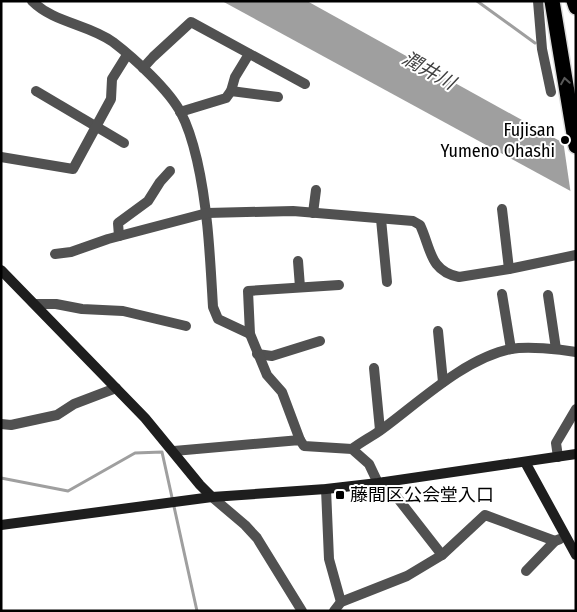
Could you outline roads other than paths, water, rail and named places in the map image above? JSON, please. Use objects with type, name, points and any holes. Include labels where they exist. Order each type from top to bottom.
[{"type":"highway","points":[[552,1],[576,146]]},
{"type":"highway","points":[[574,1],[576,7]]},
{"type":"street","points":[[32,1],[52,16],[94,32],[112,42],[143,68],[180,112],[190,133],[207,213],[213,307],[218,319],[250,334]]},
{"type":"street","points":[[538,1],[542,49],[551,92]]},
{"type":"street","points":[[143,68],[191,22],[305,84]]},
{"type":"street","points":[[180,112],[226,98],[231,91],[235,77],[249,54]]},
{"type":"street","points":[[1,157],[73,169],[111,99],[112,79],[127,55]]},
{"type":"street","points":[[36,91],[124,143]]},
{"type":"street","points":[[231,91],[278,97]]},
{"type":"street","points":[[119,236],[118,223],[148,201],[160,182],[170,171]]},
{"type":"street","points":[[313,213],[316,190]]},
{"type":"street","points":[[502,209],[509,269]]},
{"type":"street","points":[[56,254],[71,252],[119,236],[207,213],[293,211],[381,220],[413,221],[420,225],[432,260],[440,270],[451,276],[459,277],[509,269],[576,255]]},
{"type":"street","points":[[381,220],[387,282]]},
{"type":"street","points":[[298,261],[300,287]]},
{"type":"street","points":[[1,270],[146,418],[200,485],[257,538],[302,611]]},
{"type":"street","points":[[339,285],[248,291],[250,334],[267,375],[282,392],[304,446],[352,448],[380,430],[443,382],[490,356],[511,349],[556,349],[576,352]]},
{"type":"street","points":[[502,294],[511,349]]},
{"type":"street","points":[[548,295],[556,349]]},
{"type":"street","points":[[35,304],[56,304],[82,309],[123,311],[186,326]]},
{"type":"street","points":[[438,331],[443,382]]},
{"type":"street","points":[[258,354],[272,356],[320,340]]},
{"type":"street","points":[[374,368],[380,430]]},
{"type":"street","points":[[1,424],[11,425],[57,415],[74,404],[116,388]]},
{"type":"street","points":[[558,457],[556,443],[576,409]]},
{"type":"street","points":[[174,451],[300,440]]},
{"type":"street","points":[[352,448],[369,464],[381,483],[442,555]]},
{"type":"street","points":[[1,525],[212,497],[381,483],[576,454]]},
{"type":"street","points":[[525,462],[570,540],[576,555]]},
{"type":"street","points":[[326,489],[329,559],[341,602]]},
{"type":"street","points":[[334,611],[341,602],[407,576],[442,555],[486,515],[555,541],[570,540]]},
{"type":"street","points":[[526,571],[555,541]]},
{"type":"water","name":"潤井川","points":[[222,1],[307,1],[576,150],[576,194]]},
{"type":"waterway","points":[[477,1],[535,43]]},
{"type":"waterway","points":[[1,478],[68,491],[135,453],[162,452],[197,611]]},
{"type":"place","name":"Fujisan Yumeno Ohashi","points":[[565,140]]},
{"type":"place","name":"藤間区公会堂入口","points":[[340,495]]}]
